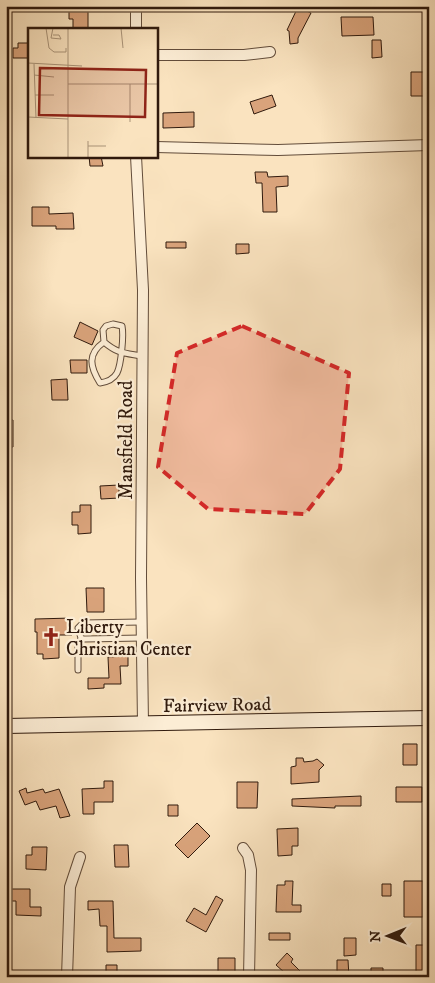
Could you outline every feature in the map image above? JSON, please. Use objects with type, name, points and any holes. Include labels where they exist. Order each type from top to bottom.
[{"type":"main road","name":"Fairview Road","points":[[6,726],[429,718]]},
{"type":"street","points":[[136,6],[136,28]]},
{"type":"street","points":[[158,55],[244,55],[270,52]]},
{"type":"street","points":[[158,147],[278,150],[429,146]]},
{"type":"street","name":"Mansfield Road","points":[[136,158],[143,290],[143,724]]},
{"type":"street","points":[[243,848],[248,855],[251,870],[249,977]]},
{"type":"street","points":[[67,977],[70,887],[80,857]]},
{"type":"lane","points":[[104,342],[94,350],[92,359],[93,371],[100,383],[109,382],[117,373],[120,352],[123,344],[122,326],[113,324],[106,326],[103,330],[104,342],[114,351],[120,352],[143,356]]},
{"type":"lane","points":[[78,670],[78,647],[81,638],[78,628],[83,623],[142,622]]},
{"type":"lane","points":[[81,638],[142,638]]},
{"type":"highlighted area","points":[[242,326],[349,373],[340,469],[305,514],[208,509],[158,467],[177,353]]},
{"type":"building","points":[[69,6],[88,6],[88,28],[73,28],[73,19],[69,19]]},
{"type":"building","points":[[298,7],[311,13],[298,38],[298,43],[290,44],[289,31],[287,30]]},
{"type":"building","points":[[341,17],[373,17],[374,35],[342,36]]},
{"type":"building","points":[[372,40],[381,40],[382,57],[372,58]]},
{"type":"building","points":[[18,43],[28,43],[28,58],[13,58],[13,48],[18,48]]},
{"type":"building","points":[[411,72],[426,72],[427,96],[411,96]]},
{"type":"building","points":[[272,95],[276,106],[254,114],[250,102]]},
{"type":"building","points":[[194,112],[194,127],[163,128],[163,113]]},
{"type":"building","points":[[89,158],[101,158],[103,166],[90,166]]},
{"type":"building","points":[[255,172],[267,172],[268,177],[288,176],[288,186],[276,187],[277,212],[263,212],[262,183],[256,183]]},
{"type":"building","points":[[32,207],[49,207],[49,214],[73,213],[74,229],[56,229],[56,226],[32,226]]},
{"type":"building","points":[[166,242],[186,242],[186,248],[166,248]]},
{"type":"building","points":[[236,244],[249,244],[249,253],[236,254]]},
{"type":"building","points":[[80,322],[98,331],[92,345],[74,337]]},
{"type":"building","points":[[70,360],[87,360],[87,373],[71,373]]},
{"type":"building","points":[[67,379],[68,400],[52,400],[51,380]]},
{"type":"building","points":[[6,420],[13,420],[13,447],[6,447]]},
{"type":"building","points":[[119,485],[119,498],[101,499],[100,486]]},
{"type":"building","points":[[80,505],[91,505],[91,533],[78,534],[78,525],[72,525],[72,512],[80,512]]},
{"type":"building","points":[[86,588],[104,588],[104,612],[87,612]]},
{"type":"building","name":"Liberty Christian Center","points":[[72,618],[72,635],[59,635],[59,658],[43,659],[43,654],[37,654],[35,619]]},
{"type":"building","points":[[128,656],[128,666],[120,666],[121,684],[104,684],[104,688],[88,689],[88,678],[109,678],[108,657]]},
{"type":"building","points":[[403,744],[417,744],[417,765],[403,765]]},
{"type":"building","points":[[296,758],[303,758],[304,762],[317,759],[324,765],[319,770],[319,782],[291,784],[291,767],[296,766]]},
{"type":"building","points":[[104,781],[113,781],[113,802],[94,802],[94,814],[83,814],[82,789],[104,788]]},
{"type":"building","points":[[237,782],[258,782],[257,808],[237,808]]},
{"type":"building","points":[[396,787],[422,787],[422,802],[396,802]]},
{"type":"building","points":[[26,788],[27,793],[43,789],[45,793],[59,789],[70,816],[60,818],[56,806],[40,810],[36,801],[25,805],[19,791]]},
{"type":"building","points":[[361,796],[361,806],[335,806],[335,808],[292,806],[292,799]]},
{"type":"building","points":[[168,805],[178,805],[178,816],[168,816]]},
{"type":"building","points":[[197,823],[210,836],[188,858],[175,845]]},
{"type":"building","points":[[298,828],[298,846],[292,846],[292,855],[278,856],[277,829]]},
{"type":"building","points":[[114,845],[128,845],[129,867],[115,867]]},
{"type":"building","points":[[32,847],[47,847],[46,870],[26,869],[26,855],[32,855]]},
{"type":"building","points":[[285,881],[293,881],[292,905],[301,905],[301,912],[276,912],[277,885],[285,885]]},
{"type":"building","points":[[404,881],[423,881],[423,917],[404,917]]},
{"type":"building","points":[[382,884],[391,884],[391,896],[382,896]]},
{"type":"building","points":[[6,889],[30,889],[30,907],[41,907],[41,916],[16,915],[16,901],[6,901]]},
{"type":"building","points":[[216,896],[223,900],[206,932],[186,921],[194,908],[206,915]]},
{"type":"building","points":[[88,901],[113,901],[114,938],[141,938],[141,951],[107,952],[107,926],[100,926],[99,909],[88,910]]},
{"type":"building","points":[[269,933],[290,933],[290,940],[269,940]]},
{"type":"building","points":[[344,938],[356,938],[356,955],[344,956]]},
{"type":"building","points":[[416,945],[429,945],[429,977],[416,977]]},
{"type":"building","points":[[287,953],[293,959],[291,962],[302,973],[298,977],[281,977],[285,973],[276,965]]},
{"type":"building","points":[[218,958],[235,958],[235,977],[218,977]]},
{"type":"building","points":[[337,960],[348,960],[349,977],[337,977]]},
{"type":"building","points":[[106,965],[117,965],[117,974],[106,974]]},
{"type":"building","points":[[371,968],[383,968],[383,977],[371,977]]},
{"type":"place","name":"Liberty Christian Center","points":[[51,637]]}]
